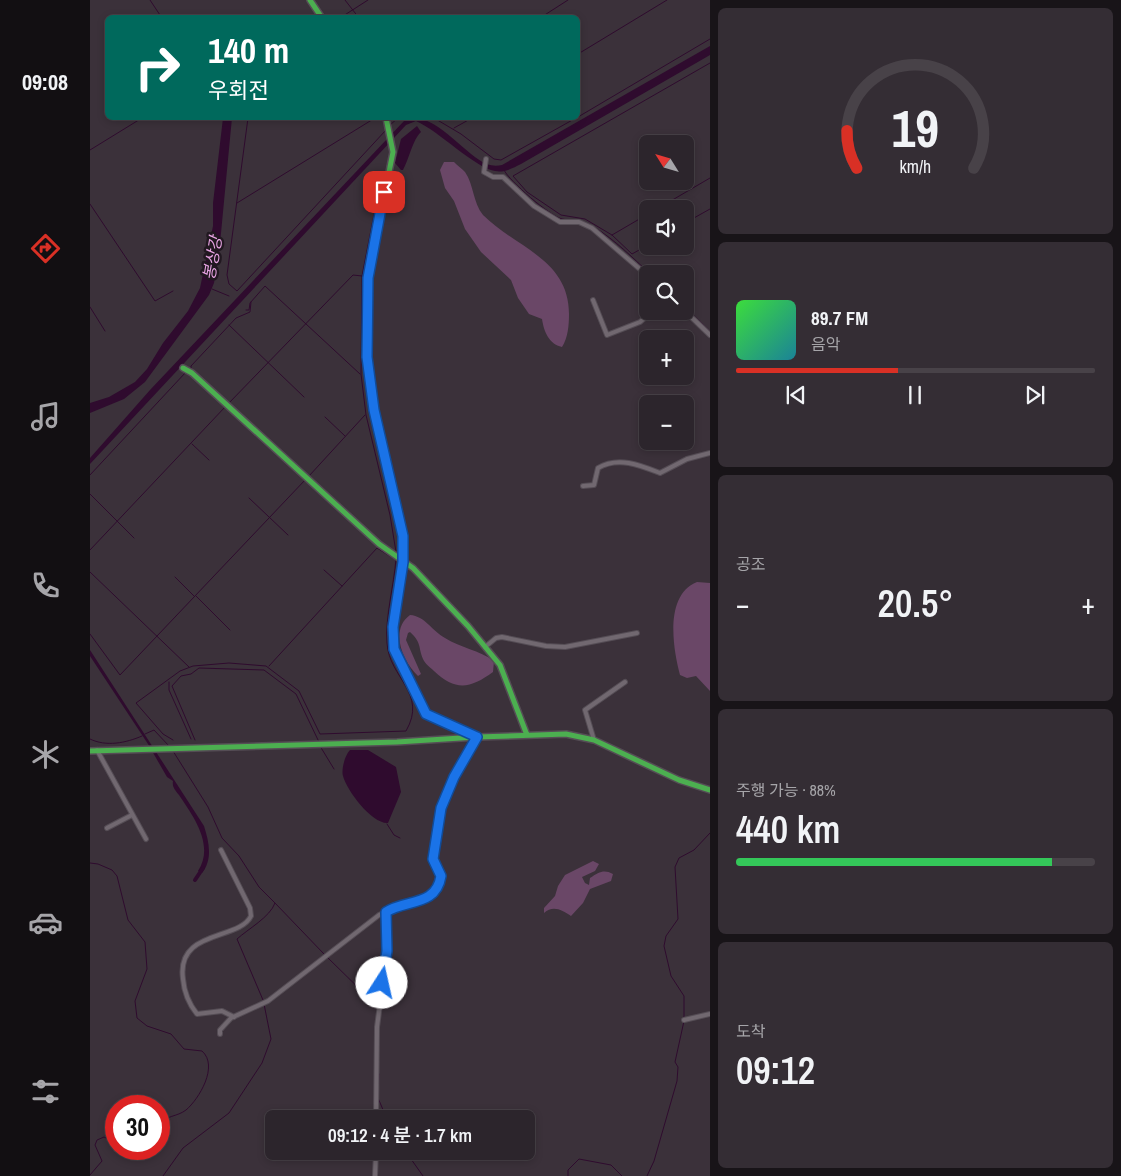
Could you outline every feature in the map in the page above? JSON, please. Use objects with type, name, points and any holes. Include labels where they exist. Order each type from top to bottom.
[{"type":"main road","points":[[310,0],[320,15]]},
{"type":"main road","points":[[387,120],[393,152],[368,278],[367,357],[374,410],[403,536],[398,559],[393,627],[394,649],[426,714],[477,737]]},
{"type":"main road","points":[[183,368],[192,373],[398,559],[412,568],[485,647],[504,673],[527,735]]},
{"type":"main road","points":[[90,751],[566,734],[594,740],[679,780],[710,790]]},
{"type":"street","points":[[487,161],[484,172],[493,177],[503,177],[534,206],[560,222],[579,222],[592,228],[639,268]]},
{"type":"street","points":[[593,300],[607,335],[642,320]]},
{"type":"street","points":[[694,320],[710,335]]},
{"type":"street","points":[[583,486],[594,485],[598,468],[614,462],[625,462],[660,473],[687,459],[710,453]]},
{"type":"street","points":[[485,647],[499,637],[546,646],[577,647],[637,633]]},
{"type":"street","points":[[594,740],[585,710],[625,682]]},
{"type":"street","points":[[220,1034],[223,1026],[234,1017],[268,1000],[386,912],[423,900],[435,892],[441,876],[434,862],[433,853],[441,808],[454,777],[477,737]]},
{"type":"street","points":[[97,750],[146,839]]},
{"type":"street","points":[[107,828],[132,815]]},
{"type":"street","points":[[221,850],[250,908],[250,916],[242,925],[195,945],[183,961],[182,975],[184,990],[197,1014],[222,1011],[234,1017]]},
{"type":"street","points":[[376,1110],[377,1027],[387,951],[386,912]]},
{"type":"street","points":[[684,1020],[710,1014]]},
{"type":"street","points":[[375,1176],[376,1160]]},
{"type":"shaded area","points":[[444,162],[454,162],[465,172],[477,205],[483,215],[538,256],[560,280],[567,295],[569,314],[567,336],[562,347],[550,340],[542,319],[529,314],[518,298],[511,280],[481,252],[465,229],[454,201],[445,188],[440,170]]},
{"type":"shaded area","points":[[697,582],[710,583],[710,691],[696,676],[687,678],[680,675],[675,651],[675,610],[679,598]]},
{"type":"shaded area","points":[[410,615],[420,618],[440,635],[494,661],[493,672],[478,682],[470,684],[457,685],[449,682],[425,663],[418,642],[410,632],[406,640],[421,674],[418,676],[407,663],[400,646],[400,629]]},
{"type":"shaded area","points":[[593,861],[599,864],[595,871],[582,877],[585,883],[589,885],[590,878],[604,871],[613,874],[611,881],[590,889],[583,903],[571,916],[561,910],[554,909],[544,913],[544,908],[555,896],[558,886],[565,875]]},
{"type":"water","points":[[710,46],[710,55],[521,164],[505,171],[495,171],[477,163],[416,121],[406,125],[90,464],[90,458],[150,390],[404,121],[425,120],[436,125],[478,159],[491,165],[502,165]]},
{"type":"water","name":"봉상강","points":[[223,120],[232,120],[219,254],[214,283],[209,295],[145,382],[124,399],[90,413],[90,403],[109,397],[135,382],[147,369],[163,343],[188,311],[200,288],[213,226],[213,203]]},
{"type":"water","points":[[417,126],[421,132],[416,139],[403,170],[401,170],[395,163],[401,139]]},
{"type":"water","points":[[90,650],[204,826],[209,856],[202,873],[198,871],[203,861],[203,841],[196,821],[174,788],[173,781],[167,777],[148,744],[90,656]]},
{"type":"water","points":[[350,750],[368,750],[396,767],[401,792],[388,823],[382,822],[368,813],[349,790],[345,782],[343,766]]},
{"type":"waterway","points":[[150,0],[160,15]]},
{"type":"waterway","points":[[345,0],[357,15]]},
{"type":"waterway","points":[[345,15],[368,0]]},
{"type":"waterway","points":[[545,15],[568,0]]},
{"type":"waterway","points":[[580,53],[667,0]]},
{"type":"waterway","points":[[580,116],[710,39]]},
{"type":"waterway","points":[[639,250],[632,254],[612,235],[585,219],[561,215],[527,192],[513,176],[710,63]]},
{"type":"waterway","points":[[90,150],[139,120]]},
{"type":"waterway","name":"봉상강","points":[[248,120],[227,275],[229,284],[237,291],[386,130]]},
{"type":"waterway","points":[[237,203],[372,120]]},
{"type":"waterway","points":[[390,125],[396,120]]},
{"type":"waterway","points":[[437,120],[461,134],[494,159],[501,160],[572,120]]},
{"type":"waterway","points":[[454,128],[468,120]]},
{"type":"waterway","points":[[504,170],[521,190],[549,212],[562,219],[582,221],[589,224],[616,243],[641,265]]},
{"type":"waterway","points":[[382,174],[362,276],[361,374],[366,415],[390,515],[396,552]]},
{"type":"waterway","points":[[672,200],[710,178]]},
{"type":"waterway","points":[[90,204],[155,301],[173,291]]},
{"type":"waterway","points":[[694,218],[710,209]]},
{"type":"waterway","points":[[612,235],[639,219]]},
{"type":"waterway","points":[[228,404],[353,275],[362,276]]},
{"type":"waterway","points":[[246,310],[249,310],[250,303],[265,286],[360,374]]},
{"type":"waterway","points":[[212,289],[229,296]]},
{"type":"waterway","points":[[191,369],[191,366],[236,318],[250,312],[251,302]]},
{"type":"waterway","points":[[90,307],[105,331]]},
{"type":"waterway","points":[[694,316],[710,331]]},
{"type":"waterway","points":[[229,325],[304,397]]},
{"type":"waterway","points":[[90,475],[186,372]]},
{"type":"waterway","points":[[90,550],[226,406]]},
{"type":"waterway","points":[[309,476],[365,415]]},
{"type":"waterway","points":[[325,417],[345,436]]},
{"type":"waterway","points":[[192,444],[209,460]]},
{"type":"waterway","points":[[90,634],[120,675],[306,479]]},
{"type":"waterway","points":[[90,494],[134,538]]},
{"type":"waterway","points":[[249,498],[288,535]]},
{"type":"waterway","points":[[269,666],[377,548],[396,560]]},
{"type":"waterway","points":[[173,740],[163,734],[136,703],[180,671],[193,666],[229,663],[266,666],[299,691],[320,734],[406,731],[412,718],[413,706],[406,686],[389,655],[387,643],[387,623],[396,559]]},
{"type":"waterway","points":[[324,570],[342,586]]},
{"type":"waterway","points":[[90,572],[189,667]]},
{"type":"waterway","points":[[175,577],[194,596]]},
{"type":"waterway","points":[[196,596],[230,630]]},
{"type":"waterway","points":[[195,740],[172,686],[181,676],[191,674],[199,668],[264,670],[296,694],[319,742]]},
{"type":"waterway","points":[[169,682],[169,690],[191,739]]},
{"type":"waterway","points":[[145,734],[154,730],[169,746]]},
{"type":"waterway","points":[[90,739],[103,743],[116,743],[142,736]]},
{"type":"waterway","points":[[320,746],[334,769]]},
{"type":"waterway","points":[[173,751],[208,807],[222,838],[239,856],[259,887],[275,903],[264,918],[237,939],[263,1000]]},
{"type":"waterway","points":[[387,824],[394,835],[400,838]]},
{"type":"waterway","points":[[647,1176],[654,1161],[677,1081],[678,1067],[675,1062],[684,1021],[684,996],[671,976],[664,946],[666,936],[678,919],[675,867],[679,858],[694,850],[710,833]]},
{"type":"waterway","points":[[90,863],[112,870],[117,876],[128,920],[145,942],[147,969],[135,1001],[137,1018],[147,1026],[171,1034],[184,1049],[202,1051],[207,1057],[208,1073],[201,1090],[186,1110],[170,1117]]},
{"type":"waterway","points":[[195,880],[203,868]]},
{"type":"waterway","points":[[275,903],[324,954]]},
{"type":"waterway","points":[[327,957],[375,1004]]},
{"type":"waterway","points":[[163,1176],[183,1148],[229,1113],[262,1063],[271,1039],[264,1004]]},
{"type":"waterway","points":[[379,1074],[378,1098],[383,1110]]},
{"type":"waterway","points":[[90,1175],[102,1161],[95,1145],[97,1140],[105,1137]]},
{"type":"waterway","points":[[568,1176],[568,1170],[579,1159],[611,1165],[622,1176]]},
{"type":"waterway","points":[[412,1160],[423,1176]]},
{"type":"traffic: fast","points":[[310,0],[320,15]]},
{"type":"traffic: fast","points":[[386,120],[393,152],[368,278],[367,357],[374,410],[393,494]]},
{"type":"traffic: fast","points":[[183,368],[192,373],[379,544],[413,568],[468,626],[500,665],[527,735]]},
{"type":"traffic: fast","points":[[401,666],[426,714],[477,737],[566,734],[594,740],[679,780],[710,790]]},
{"type":"traffic: fast","points":[[90,751],[397,742],[477,737]]},
{"type":"traffic: slow","points":[[393,494],[402,541],[401,583],[394,631],[396,654],[401,666]]},
{"type":"route","points":[[382,983],[388,943],[385,922],[386,912],[391,908],[399,908],[423,900],[435,892],[441,876],[433,859],[441,808],[454,777],[477,737],[426,714],[394,649],[393,627],[403,562],[403,536],[374,410],[367,357],[368,278],[384,192]]}]
